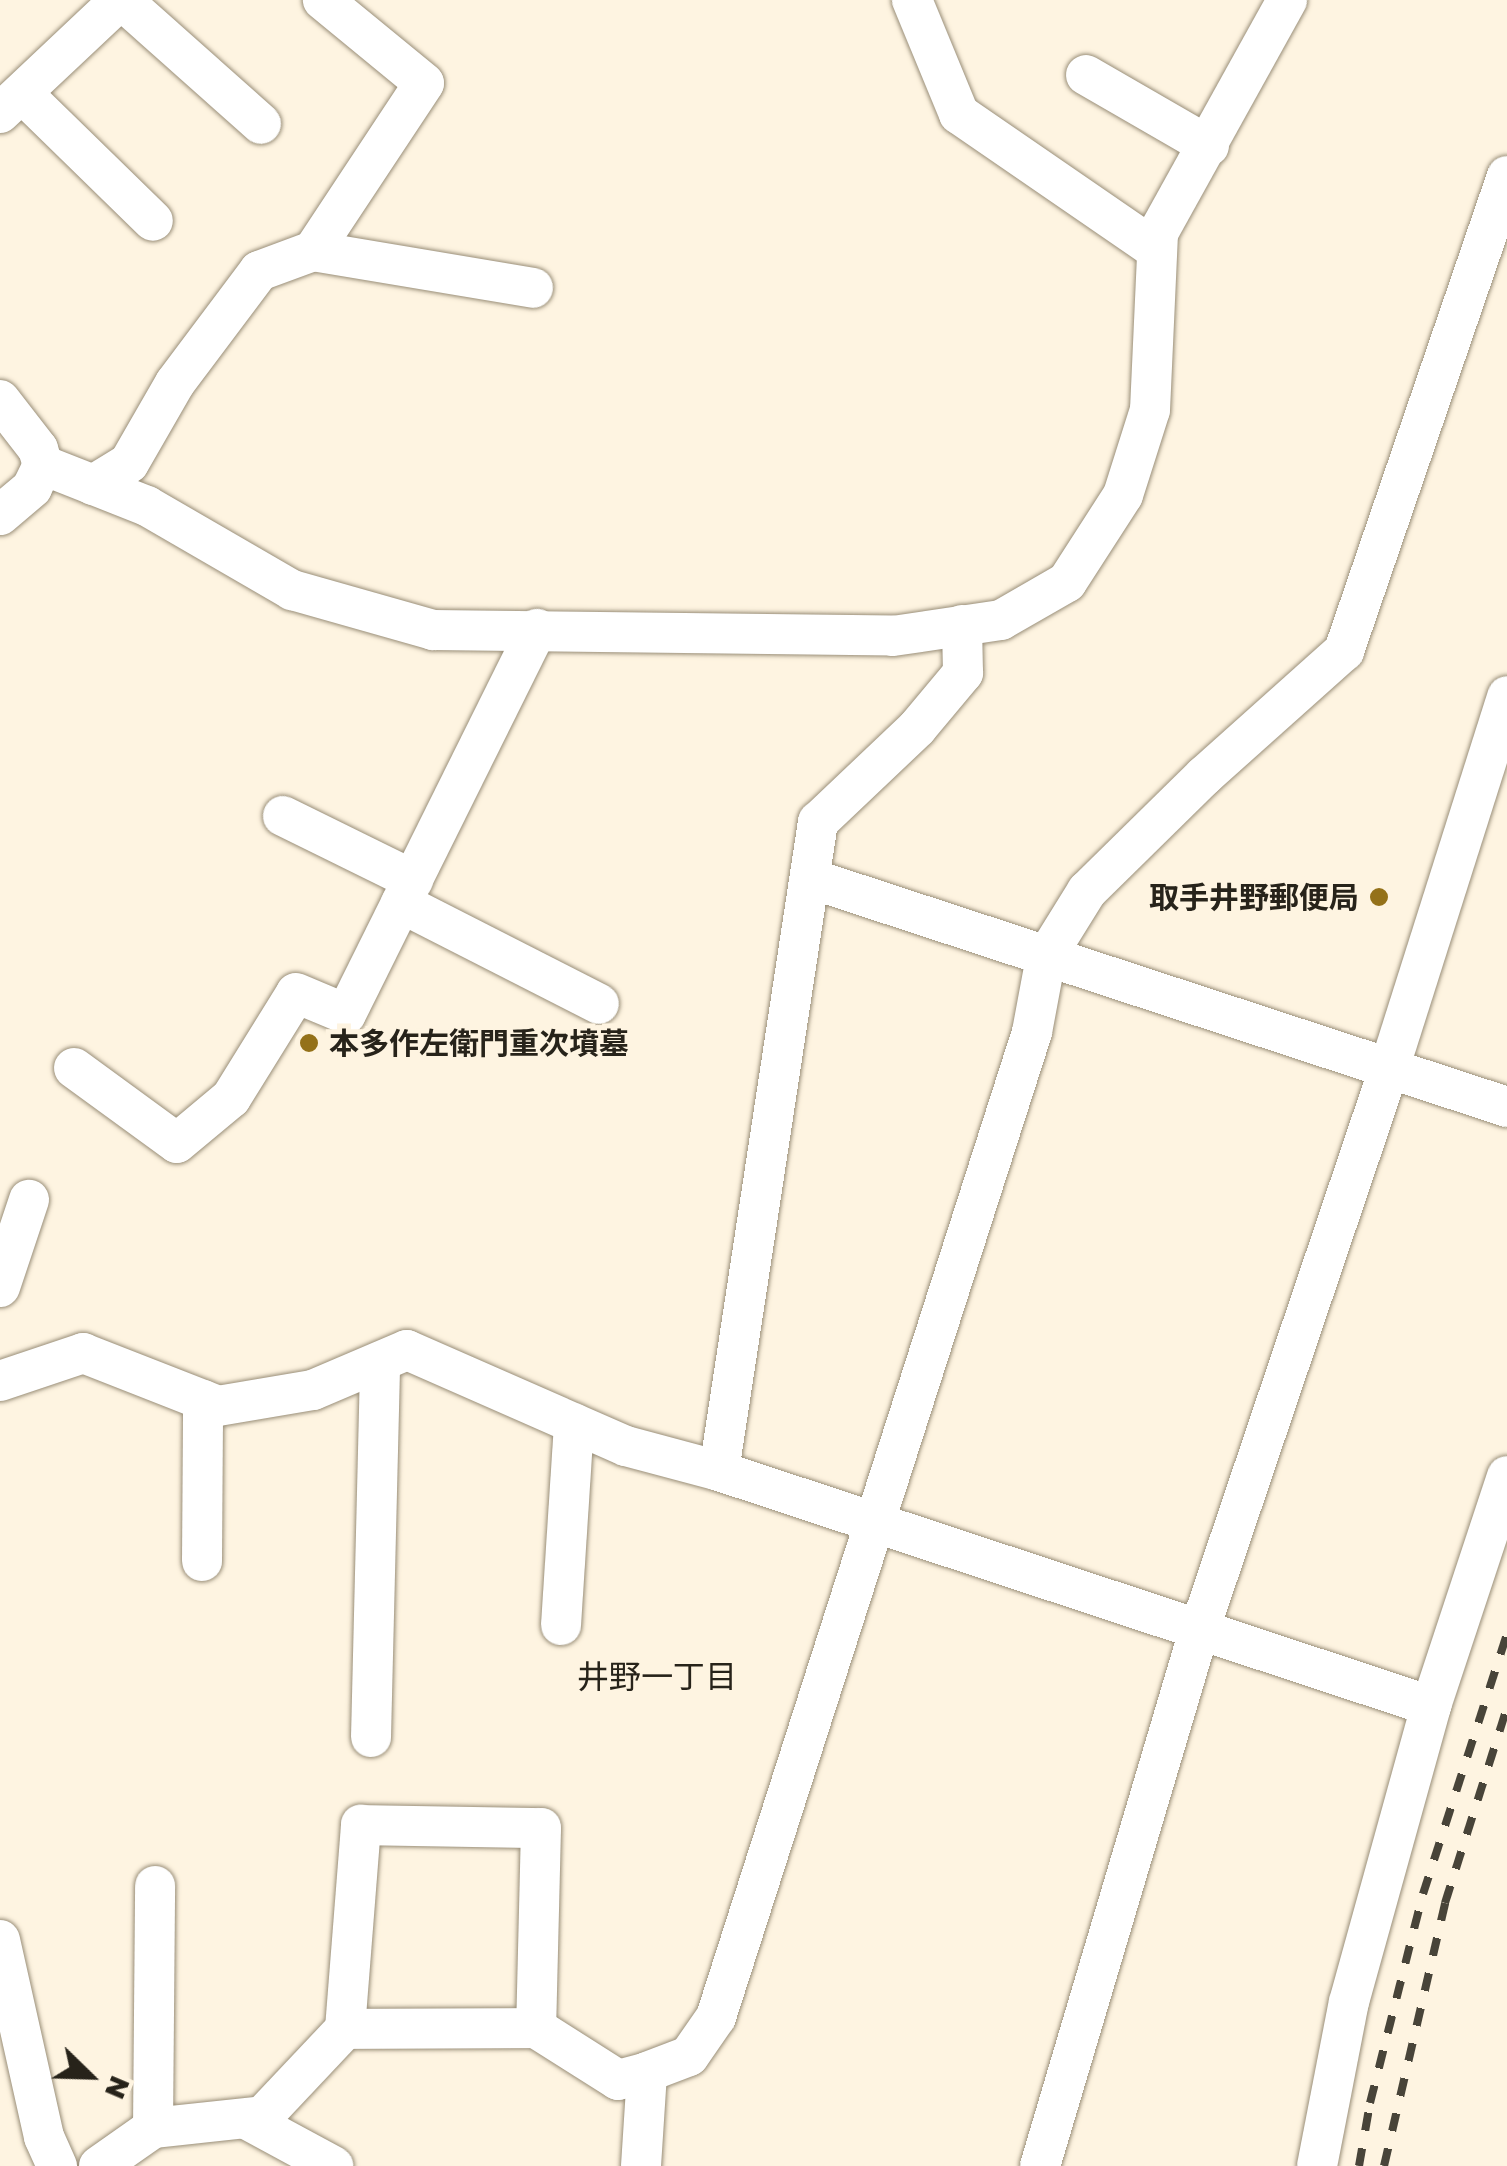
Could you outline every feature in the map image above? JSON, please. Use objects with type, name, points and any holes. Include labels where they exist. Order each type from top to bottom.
[{"type":"street","points":[[154,220],[12,104],[121,0],[261,124]]},
{"type":"street","points":[[313,251],[424,83],[323,0]]},
{"type":"street","points":[[912,0],[959,114],[1157,250]]},
{"type":"street","points":[[43,465],[147,506],[292,590],[433,630],[893,636],[1001,620],[1067,582],[1123,495],[1150,410],[1158,232],[1287,0]]},
{"type":"street","points":[[1086,74],[1209,146]]},
{"type":"street","points":[[345,2029],[536,2028],[618,2080],[689,2056],[716,2017],[1032,1032],[1046,957],[1088,890],[1204,776],[1344,652],[1507,176]]},
{"type":"street","points":[[93,485],[129,462],[176,383],[259,271],[313,251],[532,288]]},
{"type":"street","points":[[0,400],[38,449],[43,465],[32,488],[0,515]]},
{"type":"street","points":[[719,1471],[818,822],[917,728],[963,674],[962,626]]},
{"type":"street","points":[[74,1068],[178,1143],[231,1098],[296,993],[346,1014],[537,629]]},
{"type":"street","points":[[1040,2166],[1199,1631],[1389,1069],[1507,696]]},
{"type":"street","points":[[282,816],[599,1004]]},
{"type":"street","points":[[812,879],[1507,1107]]},
{"type":"street","points":[[0,1286],[28,1200]]},
{"type":"street","points":[[0,1381],[83,1353],[218,1406],[312,1390],[408,1350],[626,1446],[719,1471],[1431,1706]]},
{"type":"street","points":[[371,1737],[380,1362]]},
{"type":"street","points":[[202,1562],[203,1400]]},
{"type":"street","points":[[561,1625],[574,1423]]},
{"type":"street","points":[[1317,2166],[1349,2002],[1431,1706],[1507,1476]]},
{"type":"street","points":[[99,2166],[153,2128],[263,2116],[345,2029],[360,1825],[541,1828],[536,2028]]},
{"type":"street","points":[[153,2128],[155,1886]]},
{"type":"street","points":[[0,1940],[44,2137],[57,2166]]},
{"type":"street","points":[[640,2166],[647,2072]]},
{"type":"street","points":[[248,2120],[334,2166]]},
{"type":"railway","points":[[1359,2166],[1370,2103],[1423,1894],[1507,1634]]},
{"type":"railway","points":[[1384,2166],[1445,1903],[1507,1707]]},
{"type":"place","name":"取手井野郵便局","points":[[1379,897]]},
{"type":"place","name":"本多作左衛門重次墳墓","points":[[309,1043]]},
{"type":"district","name":"井野一丁目","points":[[657,1676]]}]
